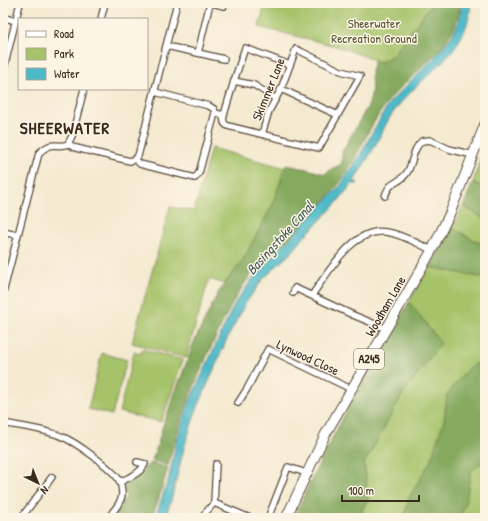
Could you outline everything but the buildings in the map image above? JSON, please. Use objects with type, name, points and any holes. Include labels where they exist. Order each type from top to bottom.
[{"type":"main road","name":"Woodham Lane","points":[[286,518],[325,435],[432,250],[450,213],[485,124]]},
{"type":"street","points":[[3,69],[20,3]]},
{"type":"street","points":[[101,18],[105,3]]},
{"type":"street","points":[[3,293],[39,153],[50,145],[68,144],[76,148],[130,161],[136,159],[138,156],[177,3]]},
{"type":"street","points":[[198,53],[211,3],[224,6]]},
{"type":"street","points":[[3,17],[15,21]]},
{"type":"street","points":[[166,46],[224,59]]},
{"type":"street","points":[[281,89],[338,115],[319,148],[225,125],[223,122],[234,80],[245,48],[290,65]]},
{"type":"street","name":"Skimmer Lane","points":[[262,134],[269,111],[281,89],[296,49],[340,71],[360,76],[338,115]]},
{"type":"street","points":[[234,80],[254,85],[276,99]]},
{"type":"street","points":[[68,144],[72,136],[84,90]]},
{"type":"street","points":[[136,159],[140,164],[195,178],[199,173],[215,113],[212,107],[155,92]]},
{"type":"street","points":[[215,113],[224,115]]},
{"type":"street","points":[[385,196],[388,187],[400,180],[406,174],[410,168],[415,148],[422,141],[430,140],[449,149],[473,155]]},
{"type":"street","points":[[312,294],[338,259],[358,239],[367,234],[378,231],[392,233],[432,250]]},
{"type":"street","points":[[3,232],[17,235]]},
{"type":"street","points":[[293,293],[295,288],[312,294],[353,315],[387,329]]},
{"type":"street","name":"Lynwood Close","points":[[238,403],[248,390],[268,350],[351,389]]},
{"type":"street","points":[[3,423],[43,431],[63,437],[80,447],[114,474],[120,482],[122,489],[121,499],[108,518]]},
{"type":"street","points":[[120,482],[138,473],[144,467],[145,464],[137,462]]},
{"type":"street","points":[[202,518],[214,503],[216,464]]},
{"type":"street","points":[[268,518],[288,468],[306,473]]},
{"type":"street","points":[[21,518],[52,477]]},
{"type":"street","points":[[214,503],[250,518]]},
{"type":"green space","name":"Sheerwater Recreation Ground","points":[[265,3],[433,3],[392,56],[381,62],[336,46],[259,27]]},
{"type":"green space","points":[[433,3],[460,3],[458,19],[451,33],[432,58],[396,92],[386,104],[373,124],[345,175],[330,195],[271,256],[262,263],[246,282],[226,315],[202,368],[183,416],[168,466],[152,460],[163,425],[194,342],[218,293],[243,260],[272,206],[286,165],[325,174],[331,169],[342,164],[342,152],[369,104],[372,91],[371,71],[374,60],[381,62],[392,56]]},
{"type":"green space","points":[[211,148],[286,168],[272,206],[243,260],[224,284],[209,279],[186,358],[132,343],[170,207],[194,211]]},
{"type":"green space","points":[[481,157],[485,158],[485,188],[473,182]]},
{"type":"green space","points":[[473,182],[485,188],[485,219],[463,206]]},
{"type":"green space","points":[[463,206],[485,219],[485,246],[452,228]]},
{"type":"green space","points":[[452,228],[485,246],[485,278],[430,267]]},
{"type":"green space","points":[[430,267],[485,278],[485,518],[358,518],[368,499],[364,464],[402,395],[440,343],[409,302]]},
{"type":"green space","points":[[409,302],[441,343],[402,395],[364,464],[368,499],[358,518],[294,518],[306,490],[334,435],[363,381]]},
{"type":"green space","points":[[142,349],[183,360],[161,422],[119,412],[134,352],[141,354]]},
{"type":"green space","points":[[102,353],[127,360],[112,415],[88,409]]},
{"type":"green space","points":[[485,359],[485,460],[471,471],[466,501],[460,518],[404,518],[409,498],[431,460],[444,420],[447,395],[468,368]]},
{"type":"green space","points":[[151,463],[168,468],[151,518],[110,518],[126,497],[123,484]]},
{"type":"water","name":"Basingstoke Canal","points":[[462,3],[471,3],[468,21],[462,36],[453,50],[406,97],[392,114],[354,181],[358,183],[352,184],[294,250],[263,279],[245,304],[226,341],[195,414],[165,518],[155,518],[169,477],[177,439],[189,403],[235,303],[256,274],[340,186],[357,160],[389,103],[433,59],[452,36],[459,21]]},
{"type":"district","name":"SHEERWATER","points":[[65,128]]}]
